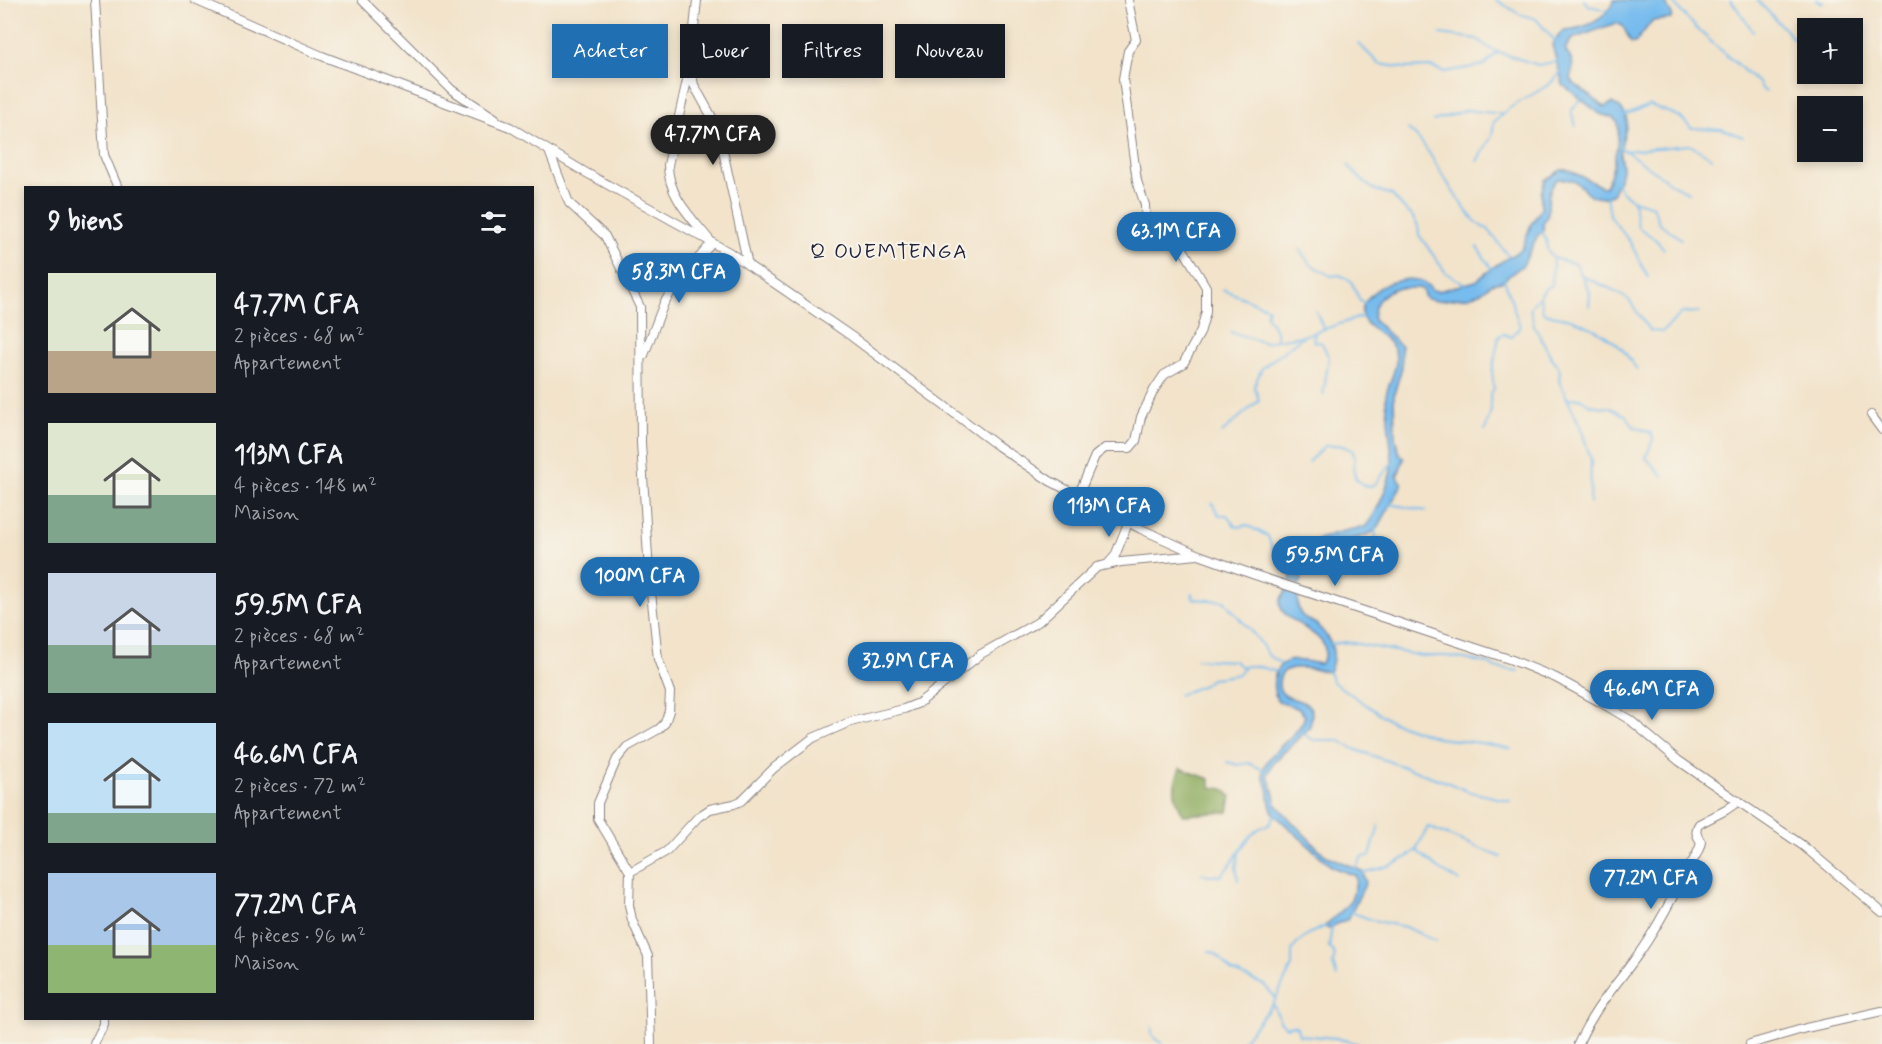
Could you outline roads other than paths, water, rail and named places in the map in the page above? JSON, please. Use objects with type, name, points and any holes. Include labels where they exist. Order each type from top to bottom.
[{"type":"street","points":[[95,0],[104,155],[117,186]]},
{"type":"street","points":[[195,0],[322,56],[510,128]]},
{"type":"street","points":[[362,0],[452,90],[510,128],[712,243],[748,266],[851,336],[998,446],[1050,481],[1128,523],[1199,555],[1512,660],[1556,678],[1630,720],[1679,761],[1802,845],[1882,912]]},
{"type":"street","points":[[694,24],[697,0]]},
{"type":"street","points":[[1078,496],[1095,456],[1105,448],[1130,448],[1136,441],[1141,417],[1154,390],[1164,375],[1183,364],[1200,333],[1206,312],[1206,287],[1183,249],[1177,244],[1146,232],[1144,228],[1145,205],[1137,181],[1123,79],[1128,51],[1137,40],[1128,0]]},
{"type":"street","points":[[688,78],[668,165],[668,175],[675,197],[712,243]]},
{"type":"street","points":[[692,78],[694,85],[718,128],[748,266]]},
{"type":"street","points":[[549,150],[569,203],[605,236],[640,307],[641,432],[649,573],[658,659],[670,692],[669,711],[665,723],[659,729],[627,747],[617,759],[598,803],[598,819],[630,872],[630,913],[648,956],[651,1044]]},
{"type":"street","points":[[641,362],[664,303],[679,280],[712,243]]},
{"type":"street","points":[[1871,415],[1882,430]]},
{"type":"street","points":[[1107,565],[1115,556],[1128,523]]},
{"type":"street","points":[[630,872],[667,851],[698,817],[710,809],[741,801],[774,768],[807,741],[850,722],[904,709],[919,703],[981,654],[1038,622],[1098,567],[1199,555]]},
{"type":"street","points":[[1578,1044],[1600,1003],[1637,956],[1666,912],[1699,850],[1701,843],[1696,834],[1696,828],[1739,801]]},
{"type":"street","points":[[1750,1044],[1806,1028],[1882,1011]]},
{"type":"street","points":[[94,1044],[104,1020]]},
{"type":"water","points":[[1614,0],[1667,0],[1666,4],[1672,15],[1671,19],[1652,21],[1635,43],[1631,43],[1623,26],[1616,23],[1572,39],[1566,47],[1572,64],[1570,78],[1572,82],[1605,107],[1612,103],[1620,108],[1627,119],[1620,153],[1622,171],[1612,195],[1595,197],[1575,182],[1558,179],[1550,192],[1548,213],[1543,223],[1544,231],[1538,235],[1523,265],[1501,282],[1491,284],[1480,293],[1469,297],[1437,301],[1428,299],[1424,296],[1423,290],[1419,288],[1394,289],[1381,297],[1374,310],[1374,320],[1401,346],[1402,367],[1394,394],[1395,438],[1404,459],[1397,477],[1402,484],[1379,526],[1373,532],[1350,541],[1334,542],[1318,550],[1307,561],[1300,585],[1290,581],[1292,571],[1298,563],[1297,552],[1330,535],[1365,527],[1379,504],[1390,476],[1392,459],[1386,398],[1396,359],[1390,342],[1369,325],[1362,316],[1366,301],[1383,286],[1404,279],[1425,283],[1432,290],[1438,291],[1476,281],[1522,249],[1531,224],[1541,209],[1541,193],[1545,180],[1561,170],[1569,170],[1600,186],[1604,187],[1607,182],[1615,156],[1618,123],[1613,118],[1600,114],[1563,85],[1552,45],[1563,30],[1586,26],[1600,18]]},
{"type":"water","points":[[1288,588],[1299,592],[1300,613],[1317,625],[1330,641],[1333,659],[1329,672],[1290,668],[1280,677],[1279,685],[1283,694],[1308,705],[1312,711],[1312,719],[1309,728],[1274,762],[1267,775],[1276,804],[1295,825],[1325,855],[1362,871],[1366,882],[1348,919],[1329,928],[1324,927],[1350,901],[1356,876],[1332,867],[1275,815],[1263,778],[1268,760],[1296,732],[1305,716],[1299,709],[1278,701],[1274,687],[1276,672],[1280,666],[1289,661],[1302,660],[1320,664],[1325,654],[1324,646],[1319,638],[1291,619],[1280,605],[1281,598]]},
{"type":"waterway","points":[[1496,0],[1519,14],[1536,19],[1556,42]]},
{"type":"waterway","points":[[1584,0],[1588,5],[1608,11]]},
{"type":"waterway","points":[[1671,0],[1696,27],[1759,83],[1766,92]]},
{"type":"waterway","points":[[1731,0],[1753,31]]},
{"type":"waterway","points":[[1757,0],[1797,40]]},
{"type":"waterway","points":[[1816,0],[1823,3]]},
{"type":"waterway","points":[[1441,34],[1477,39],[1492,50],[1538,65],[1558,61]]},
{"type":"waterway","points":[[1358,43],[1379,64],[1405,68],[1431,67],[1445,72],[1484,65],[1498,52]]},
{"type":"waterway","points":[[1477,161],[1492,136],[1494,122],[1508,109],[1550,84],[1560,72]]},
{"type":"waterway","points":[[1576,126],[1571,111],[1582,98]]},
{"type":"waterway","points":[[1625,115],[1650,105],[1680,117],[1691,128],[1722,129],[1743,137]]},
{"type":"waterway","points":[[1433,121],[1467,110],[1503,114]]},
{"type":"waterway","points":[[1408,129],[1428,151],[1471,217],[1488,229],[1509,257]]},
{"type":"waterway","points":[[1624,151],[1690,145],[1712,158]]},
{"type":"waterway","points":[[1620,147],[1672,184],[1690,193]]},
{"type":"waterway","points":[[1348,165],[1367,184],[1378,191],[1391,194],[1411,214],[1418,226],[1419,235],[1446,273],[1468,286]]},
{"type":"waterway","points":[[1617,181],[1621,191],[1633,200],[1638,227],[1655,239],[1664,249]]},
{"type":"waterway","points":[[1607,195],[1610,216],[1630,242],[1648,277]]},
{"type":"waterway","points":[[1633,200],[1653,206],[1659,223],[1681,239]]},
{"type":"waterway","points":[[1541,231],[1546,239],[1547,249],[1553,258],[1552,285],[1546,288],[1530,308],[1534,325],[1560,370],[1559,381],[1581,428],[1591,460],[1590,504]]},
{"type":"waterway","points":[[1477,247],[1492,269]]},
{"type":"waterway","points":[[1299,249],[1310,264],[1331,276],[1340,275],[1351,281],[1360,301],[1367,304]]},
{"type":"waterway","points":[[1553,258],[1576,264],[1582,276],[1629,300],[1650,331],[1662,332],[1682,313],[1699,312]]},
{"type":"waterway","points":[[1582,276],[1590,293],[1589,306]]},
{"type":"waterway","points":[[1485,431],[1491,410],[1490,394],[1494,389],[1492,372],[1499,336],[1504,334],[1511,337],[1520,327],[1504,279]]},
{"type":"waterway","points":[[1222,289],[1268,308],[1266,315],[1276,331],[1276,340],[1301,336]]},
{"type":"waterway","points":[[1540,297],[1543,312],[1571,319],[1603,334],[1622,349],[1637,369]]},
{"type":"waterway","points":[[1316,311],[1323,328]]},
{"type":"waterway","points":[[1222,433],[1259,400],[1254,386],[1262,368],[1303,336],[1364,316]]},
{"type":"waterway","points":[[1231,332],[1265,343],[1276,340]]},
{"type":"waterway","points":[[1315,332],[1313,341],[1322,343],[1329,358],[1323,395]]},
{"type":"waterway","points":[[1567,399],[1580,398],[1590,405],[1610,408],[1627,416],[1633,426],[1651,433],[1653,439],[1646,458],[1663,476]]},
{"type":"waterway","points":[[1308,462],[1325,446],[1340,445],[1352,450],[1355,457],[1353,469],[1356,479],[1366,487],[1374,485],[1393,462]]},
{"type":"waterway","points":[[1212,503],[1219,515],[1227,515],[1235,526],[1246,525],[1268,536],[1272,548],[1278,553],[1296,546],[1306,548]]},
{"type":"waterway","points":[[1390,504],[1426,511]]},
{"type":"waterway","points":[[1375,526],[1379,577]]},
{"type":"waterway","points":[[1192,593],[1193,599],[1224,601],[1257,638],[1269,656],[1281,664]]},
{"type":"waterway","points":[[1331,644],[1347,642],[1422,656],[1447,656],[1487,663],[1495,668],[1519,671]]},
{"type":"waterway","points":[[1196,659],[1234,661],[1240,666],[1256,666],[1278,672]]},
{"type":"waterway","points":[[1178,695],[1204,685],[1211,679],[1239,674],[1244,666]]},
{"type":"waterway","points":[[1328,670],[1333,682],[1390,721],[1438,738],[1511,749]]},
{"type":"waterway","points":[[1304,734],[1313,740],[1338,740],[1354,749],[1467,791],[1510,801]]},
{"type":"waterway","points":[[1227,762],[1238,765],[1248,763],[1264,770]]},
{"type":"waterway","points":[[1201,874],[1220,876],[1249,838],[1262,827],[1269,825],[1276,812]]},
{"type":"waterway","points":[[1355,869],[1362,857],[1370,856],[1379,825]]},
{"type":"waterway","points":[[1416,850],[1428,827],[1501,857]]},
{"type":"waterway","points":[[1360,873],[1397,863],[1416,850],[1436,867],[1459,881]]},
{"type":"waterway","points":[[1238,880],[1236,867],[1239,853]]},
{"type":"waterway","points":[[1351,912],[1372,920],[1405,927],[1436,941]]},
{"type":"waterway","points":[[1240,1044],[1273,1004],[1292,966],[1292,950],[1308,934],[1326,926]]},
{"type":"waterway","points":[[1332,926],[1329,947],[1335,954],[1333,964],[1337,977]]},
{"type":"waterway","points":[[1209,951],[1216,954],[1231,971],[1264,985],[1276,998]]},
{"type":"waterway","points":[[1273,1004],[1280,1021],[1286,1027],[1292,1025],[1297,1027],[1299,1035],[1336,1038],[1359,1044]]},
{"type":"waterway","points":[[1152,1027],[1152,1036],[1162,1044]]},
{"type":"district","name":"Q OUEMTENGA","points":[[889,252]]}]
